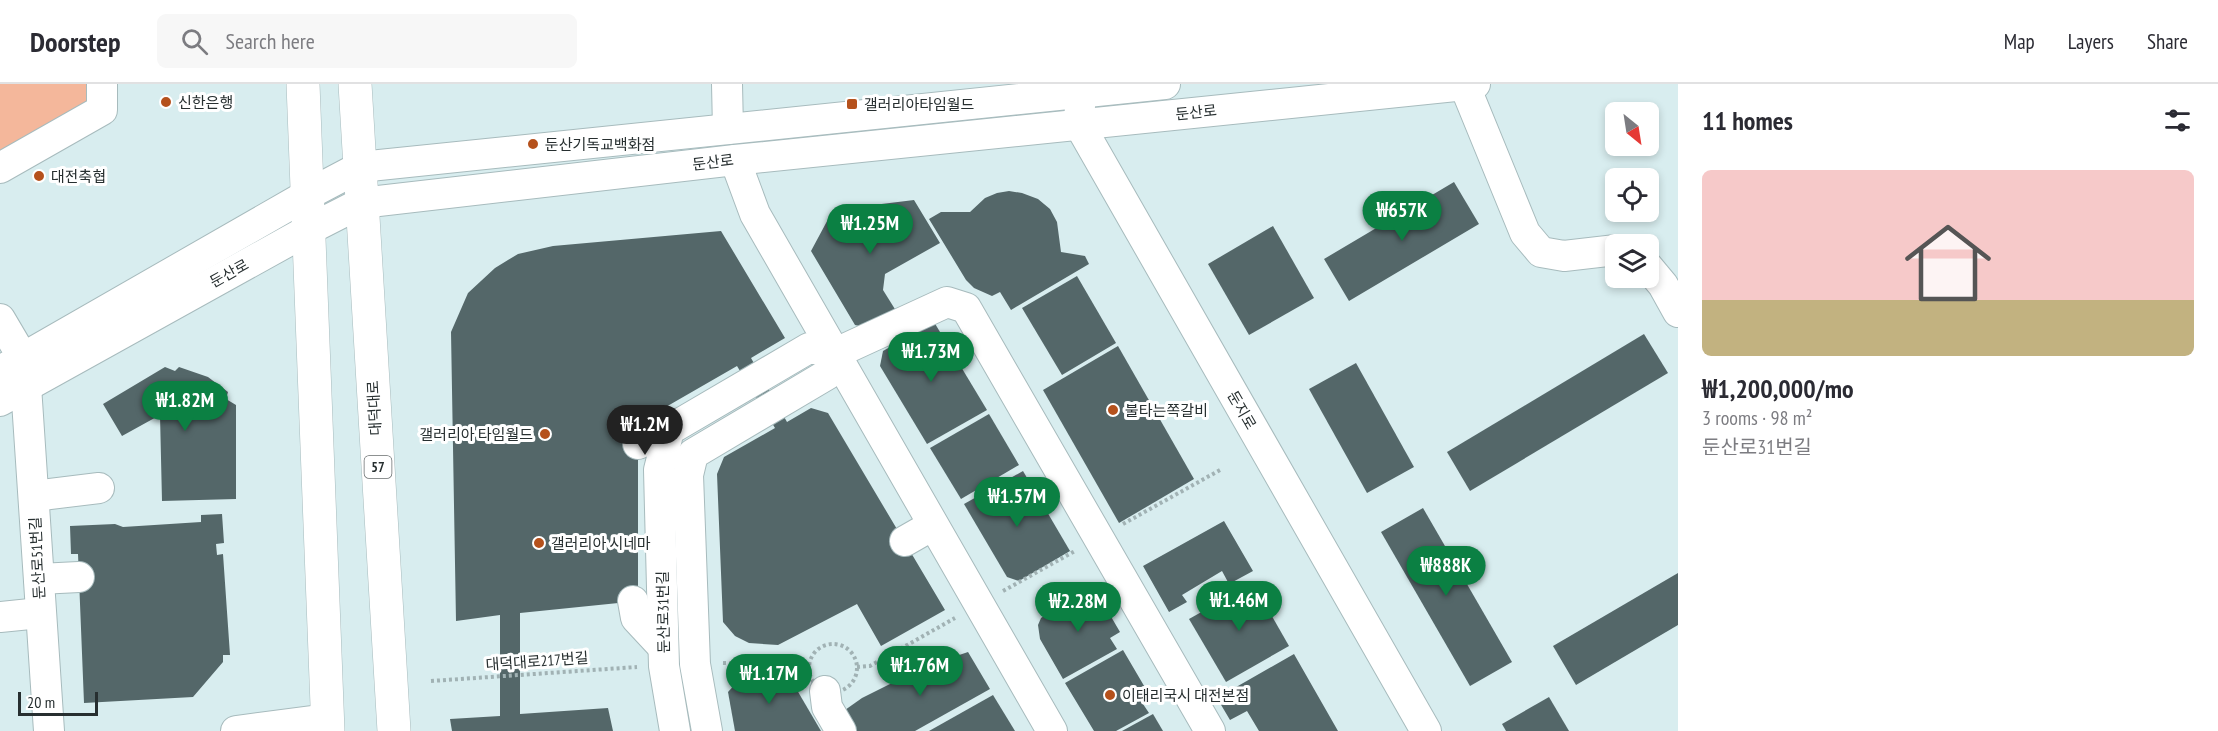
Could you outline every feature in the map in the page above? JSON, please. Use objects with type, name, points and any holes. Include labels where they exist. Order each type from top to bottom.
[{"type":"main road","points":[[303,84],[327,725]]},
{"type":"main road","name":"대덕대로","points":[[356,84],[361,203],[394,731]]},
{"type":"street","points":[[0,168],[102,110],[102,84]]},
{"type":"street","name":"둔산로","points":[[727,84],[729,129]]},
{"type":"street","name":"둔산로","points":[[0,401],[16,372],[307,195],[360,167],[729,129],[1081,88],[1165,84]]},
{"type":"street","points":[[1468,84],[1526,233],[1541,252],[1564,256],[1605,251]]},
{"type":"street","name":"둔산로","points":[[16,372],[361,203],[735,160],[1468,84]]},
{"type":"street","points":[[1079,124],[1081,88]]},
{"type":"street","name":"둔지로","points":[[1079,124],[1421,729]]},
{"type":"street","points":[[735,160],[755,214],[1052,731]]},
{"type":"street","points":[[1659,280],[1678,312]]},
{"type":"street","points":[[638,444],[669,430],[809,348],[836,353],[947,302],[966,308],[1210,731]]},
{"type":"street","points":[[0,319],[16,372]]},
{"type":"street","name":"둔산로31번길","points":[[707,731],[695,664],[688,475],[693,454],[828,374],[836,353]]},
{"type":"street","name":"둔산로51번길","points":[[16,372],[34,496],[49,731]]},
{"type":"street","name":"둔산로31번길","points":[[669,430],[659,470],[654,656],[664,666],[675,731]]},
{"type":"street","points":[[34,496],[99,488]]},
{"type":"street","points":[[905,541],[933,525]]},
{"type":"street","points":[[39,579],[79,577]]},
{"type":"street","points":[[633,602],[636,618],[654,656]]},
{"type":"street","points":[[0,616],[40,613]]},
{"type":"street","points":[[825,691],[827,707],[841,731]]},
{"type":"street","points":[[236,731],[327,725]]},
{"type":"path","points":[[857,667],[870,666],[961,615]]},
{"type":"path","name":"대덕대로217번길","points":[[431,681],[654,656]]},
{"type":"path","points":[[712,663],[809,666]]},
{"type":"shaded area","points":[[0,84],[93,84],[94,113],[0,169]]},
{"type":"building","points":[[1454,182],[1479,224],[1349,301],[1324,259]]},
{"type":"building","points":[[1009,191],[1038,199],[1050,209],[1057,222],[1061,252],[1085,256],[1089,264],[1011,310],[1000,292],[992,296],[974,288],[966,280],[929,219],[941,212],[970,212],[985,198]]},
{"type":"building","points":[[914,200],[940,243],[885,274],[883,290],[898,314],[872,329],[855,325],[811,251],[833,210]]},
{"type":"building","points":[[1273,226],[1314,298],[1249,335],[1208,264]]},
{"type":"building","name":"갤러리아 타임월드","points":[[721,231],[785,338],[751,358],[787,422],[811,408],[828,413],[945,610],[881,646],[857,604],[778,645],[749,643],[735,636],[723,622],[717,474],[724,457],[775,428],[737,366],[638,423],[638,601],[520,613],[520,714],[608,708],[613,731],[452,731],[450,719],[500,716],[500,615],[456,621],[451,332],[468,293],[495,268],[518,254],[553,246]]},
{"type":"building","points":[[1077,276],[1116,343],[1062,375],[1022,308]]},
{"type":"building","points":[[934,322],[987,410],[927,444],[880,366],[883,351]]},
{"type":"building","points":[[1644,334],[1668,373],[1470,491],[1447,452]]},
{"type":"building","points":[[1118,346],[1194,479],[1119,523],[1043,390]]},
{"type":"building","points":[[1356,363],[1414,467],[1367,493],[1309,389]]},
{"type":"building","points":[[165,367],[175,371],[179,367],[208,377],[228,392],[226,399],[236,405],[236,499],[162,501],[160,415],[122,436],[103,404]]},
{"type":"building","points":[[989,414],[1019,465],[961,499],[930,448]]},
{"type":"building","points":[[1023,471],[1070,551],[1019,581],[1007,577],[964,504]]},
{"type":"building","points":[[1423,508],[1512,662],[1470,686],[1381,532]]},
{"type":"building","points":[[222,514],[224,543],[216,544],[217,555],[223,554],[230,655],[223,655],[223,662],[193,697],[84,703],[78,554],[71,554],[70,526],[115,524],[123,527],[201,522],[201,515]]},
{"type":"building","points":[[1224,521],[1253,571],[1229,584],[1222,571],[1182,595],[1187,602],[1169,612],[1143,566]]},
{"type":"building","points":[[1678,573],[1678,625],[1576,685],[1553,646]]},
{"type":"building","points":[[1253,583],[1289,646],[1226,682],[1189,619]]},
{"type":"building","points":[[1092,584],[1120,632],[1110,638],[1117,649],[1063,679],[1040,639],[1038,625],[1041,618],[1047,614],[1055,615],[1075,594]]},
{"type":"building","points":[[1123,650],[1150,696],[1141,701],[1149,713],[1116,731],[1094,731],[1065,683]]},
{"type":"building","points":[[968,652],[990,689],[915,731],[857,731],[845,710],[862,698],[924,667]]},
{"type":"building","points":[[1294,654],[1338,731],[1259,731],[1247,711],[1230,720],[1217,698]]},
{"type":"building","points":[[754,672],[787,673],[821,731],[735,731],[728,692],[739,680]]},
{"type":"building","points":[[993,695],[1015,731],[929,731]]},
{"type":"building","points":[[1549,697],[1569,731],[1506,731],[1502,724]]},
{"type":"building","points":[[1153,714],[1163,731],[1122,731]]},
{"type":"place","name":"신한은행","points":[[166,102]]},
{"type":"place","name":"갤러리아타임월드","points":[[852,104]]},
{"type":"place","name":"둔산기독교백화점","points":[[533,144]]},
{"type":"place","name":"대전축협","points":[[39,176]]},
{"type":"place","name":"불타는쪽갈비","points":[[1113,410]]},
{"type":"place","name":"갤러리아 타임월드","points":[[545,434]]},
{"type":"place","name":"갤러리아 시네마","points":[[539,543]]},
{"type":"place","name":"이태리국시 대전본점","points":[[1110,695]]}]
